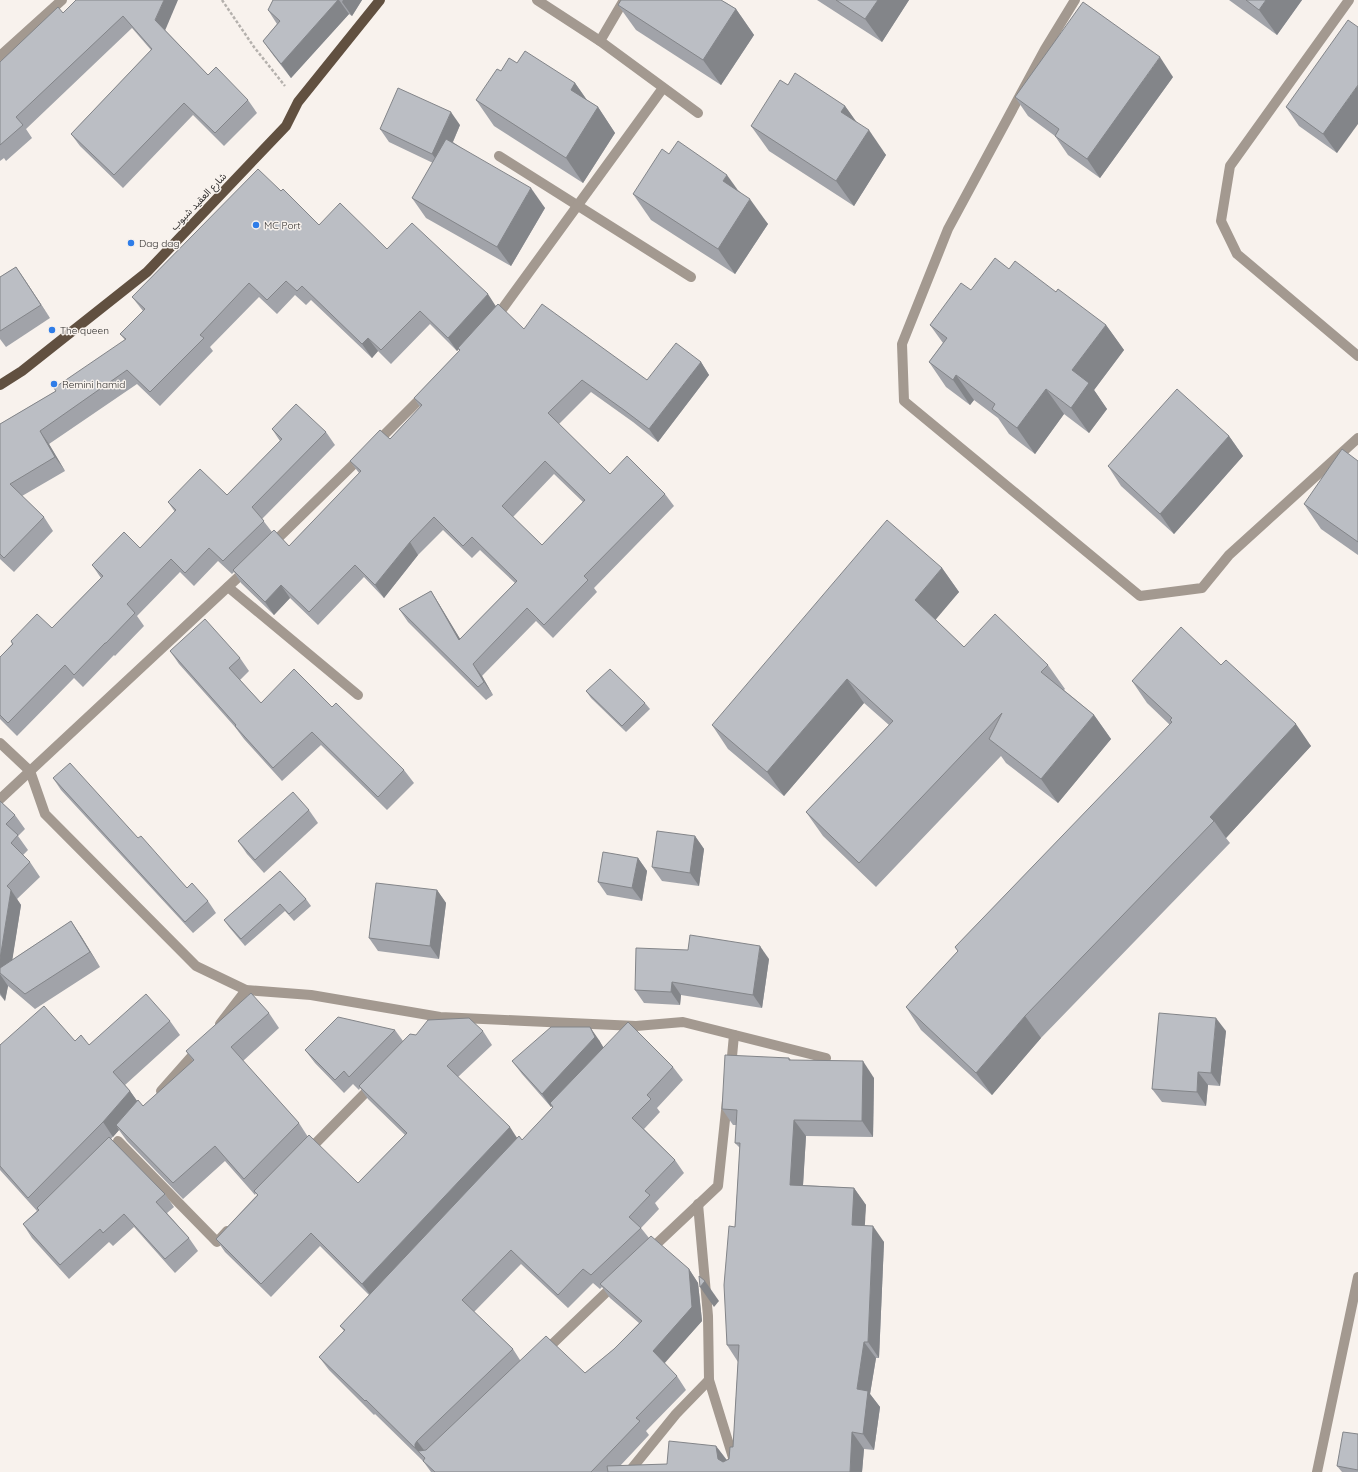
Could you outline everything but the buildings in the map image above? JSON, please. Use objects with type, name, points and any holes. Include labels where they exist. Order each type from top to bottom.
[{"type":"main road","name":"شارع العقيد شبوب","points":[[0,385],[22,371],[147,272],[286,126],[298,102],[380,0]]},
{"type":"street","points":[[0,56],[62,0]]},
{"type":"street","points":[[537,0],[600,41],[698,113]]},
{"type":"street","points":[[600,41],[624,0]]},
{"type":"street","points":[[1075,0],[1045,49],[948,229],[902,344],[904,401],[1140,596],[1202,588],[1229,555],[1358,438]]},
{"type":"street","points":[[1349,0],[1230,166],[1221,222],[1237,254],[1358,356]]},
{"type":"street","points":[[491,324],[501,314],[663,88]]},
{"type":"street","points":[[499,156],[691,277]]},
{"type":"street","points":[[0,799],[228,587],[436,384]]},
{"type":"street","points":[[228,587],[358,695]]},
{"type":"street","points":[[0,743],[30,771],[44,814],[196,966],[246,990],[311,996],[438,1020],[636,1026],[683,1022],[826,1058]]},
{"type":"street","points":[[154,1099],[208,1037],[246,990]]},
{"type":"street","points":[[625,1038],[636,1026]]},
{"type":"street","points":[[730,1075],[734,1035]]},
{"type":"street","points":[[300,1158],[379,1079]]},
{"type":"street","points":[[641,1258],[718,1186],[728,1091]]},
{"type":"street","points":[[118,1141],[217,1242],[233,1225]]},
{"type":"street","points":[[698,1204],[708,1316],[709,1380],[735,1464],[735,1472]]},
{"type":"street","points":[[539,1356],[624,1275]]},
{"type":"street","points":[[1317,1472],[1358,1276]]},
{"type":"street","points":[[629,1472],[676,1414],[709,1380]]},
{"type":"path","points":[[222,0],[254,47],[298,102]]},
{"type":"place","name":"MC Port","points":[[256,225]]},
{"type":"place","name":"Dag dag","points":[[131,243]]},
{"type":"place","name":"The queen","points":[[52,330]]},
{"type":"place","name":"Remini hamid","points":[[54,384]]}]
